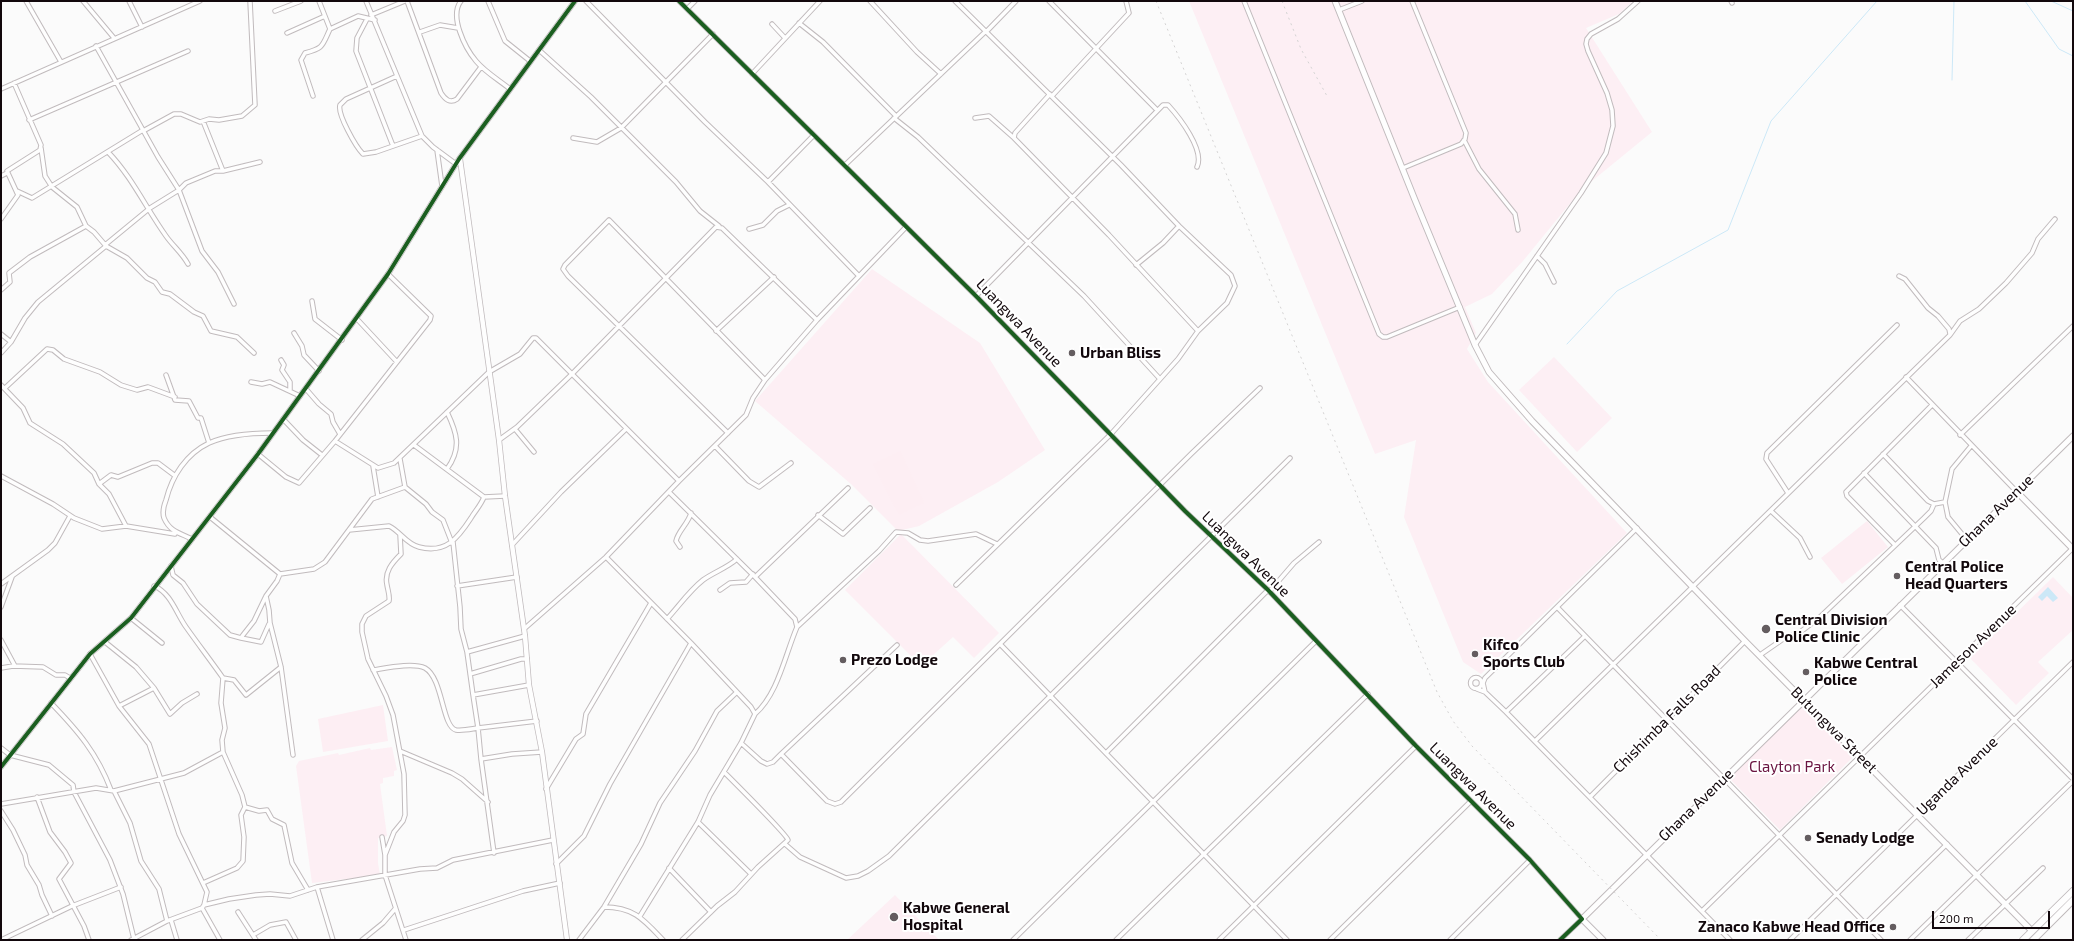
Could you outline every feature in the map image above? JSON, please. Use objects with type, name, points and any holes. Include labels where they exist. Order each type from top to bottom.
[{"type":"highway","points":[[2036,937],[2073,891]]},
{"type":"highway","points":[[2023,940],[2036,937],[2073,900]]},
{"type":"main road","name":"Butungwa Street","points":[[1335,1],[1475,345],[1490,372],[1500,385],[1745,641],[1859,757],[1918,814],[2036,937]]},
{"type":"main road","name":"Ghana Avenue","points":[[1582,918],[2073,436]]},
{"type":"main road","points":[[2016,491],[2073,549]]},
{"type":"main road","name":"Luangwa Avenue","points":[[1582,918],[1603,940]]},
{"type":"street","points":[[26,1],[61,62]]},
{"type":"street","points":[[83,1],[114,38]]},
{"type":"street","points":[[129,1],[142,27]]},
{"type":"street","points":[[1,89],[200,1]]},
{"type":"street","points":[[16,191],[32,198],[174,114],[181,114],[199,121],[209,119],[238,118],[242,116],[255,105],[250,1]]},
{"type":"street","points":[[275,11],[301,1]]},
{"type":"street","points":[[313,96],[301,60],[305,53],[320,49],[324,45],[330,29],[319,1]]},
{"type":"street","points":[[366,1],[422,136],[437,150],[456,164]]},
{"type":"street","points":[[371,15],[406,1],[420,32],[432,71],[441,93],[446,100],[451,102],[457,99],[481,67]]},
{"type":"street","points":[[461,1],[456,14],[458,28],[471,55],[481,67],[510,89]]},
{"type":"street","points":[[488,1],[505,41],[530,61]]},
{"type":"street","points":[[1,768],[90,654],[131,618],[154,586],[210,517],[258,454],[342,340],[388,274],[456,164],[575,1]]},
{"type":"street","points":[[586,1],[705,122],[768,182],[859,276]]},
{"type":"street","name":"Luangwa Avenue","points":[[679,1],[976,296],[1110,434],[1268,591],[1416,746],[1530,860],[1582,918]]},
{"type":"street","points":[[687,9],[695,1]]},
{"type":"street","points":[[752,74],[820,1]]},
{"type":"street","points":[[870,1],[917,52],[941,74]]},
{"type":"street","points":[[955,1],[1112,156],[1179,226],[1232,275],[1234,281],[1232,294],[1227,303],[1198,331],[1178,359],[1110,434],[956,585]]},
{"type":"street","points":[[844,165],[986,32],[1016,1]]},
{"type":"street","points":[[1050,1],[1157,110]]},
{"type":"street","points":[[1014,138],[1015,133],[1129,13],[1126,1]]},
{"type":"street","points":[[1244,1],[1380,336],[1387,337],[1460,307]]},
{"type":"street","points":[[1339,10],[1362,1]]},
{"type":"street","points":[[1403,168],[1461,144],[1466,133],[1412,1]]},
{"type":"street","points":[[1475,345],[1581,193],[1606,153],[1613,126],[1612,110],[1607,93],[1586,44],[1587,39],[1591,34],[1618,19],[1638,1]]},
{"type":"street","points":[[286,33],[325,16]]},
{"type":"street","points":[[330,29],[358,16],[375,20]]},
{"type":"street","points":[[367,19],[357,38],[355,44],[356,51],[393,146]]},
{"type":"street","points":[[799,23],[823,42],[895,117],[918,137],[1084,296],[1160,379]]},
{"type":"street","points":[[772,24],[785,38]]},
{"type":"street","points":[[420,32],[440,25],[458,28]]},
{"type":"street","points":[[573,138],[597,142],[621,128],[713,34]]},
{"type":"street","points":[[96,46],[143,131],[179,190],[202,251],[218,272],[234,304]]},
{"type":"street","points":[[539,50],[561,68],[676,182],[700,211],[719,226],[774,277],[817,320]]},
{"type":"street","points":[[29,120],[188,51]]},
{"type":"street","points":[[397,76],[370,87],[342,103],[339,107],[340,112],[357,149],[363,154],[376,152],[422,136]]},
{"type":"street","points":[[14,83],[41,145],[43,172],[52,187],[77,207],[86,226],[94,232],[106,246],[127,258],[147,278],[155,282],[162,292],[170,294],[194,312],[203,316],[211,331],[237,336],[254,353]]},
{"type":"street","points":[[976,296],[1157,110],[1166,104],[1186,126],[1198,157],[1197,167]]},
{"type":"street","points":[[975,118],[989,116],[1014,138],[1136,264],[1198,331]]},
{"type":"street","points":[[203,121],[223,171]]},
{"type":"street","points":[[768,182],[814,135]]},
{"type":"street","points":[[1464,140],[1479,169],[1515,214],[1518,230]]},
{"type":"street","points":[[1,176],[41,148]]},
{"type":"street","points":[[437,150],[442,188]]},
{"type":"street","points":[[108,152],[128,176],[150,208],[167,238],[184,256],[188,264]]},
{"type":"street","points":[[460,159],[489,372],[500,440],[505,496],[525,636],[529,685],[542,752],[567,940]]},
{"type":"street","points":[[1,354],[11,342],[25,318],[38,302],[150,208],[179,190],[186,183],[201,176],[215,171],[223,171],[260,162]]},
{"type":"street","points":[[1,219],[18,195],[7,173]]},
{"type":"street","points":[[749,229],[763,225],[776,211],[789,205]]},
{"type":"street","points":[[1535,741],[1950,335],[1960,321],[1979,309],[2006,283],[2032,253],[2038,239],[2055,219]]},
{"type":"street","points":[[728,433],[619,327],[563,269],[609,220],[765,380]]},
{"type":"street","points":[[1,290],[10,282],[9,273],[30,257],[86,226]]},
{"type":"street","points":[[500,440],[515,429],[572,374],[716,227],[719,226]]},
{"type":"street","points":[[1136,264],[1163,243],[1179,226]]},
{"type":"street","points":[[524,629],[606,557],[668,492],[746,415],[753,398],[765,380],[817,320],[906,227]]},
{"type":"street","points":[[1537,256],[1545,264],[1554,282]]},
{"type":"street","points":[[258,454],[286,477],[299,483],[335,441],[431,318],[388,274]]},
{"type":"street","points":[[1899,276],[1905,279],[1928,308],[1938,316],[1949,329],[1950,335]]},
{"type":"street","points":[[716,331],[774,277]]},
{"type":"street","points":[[312,301],[315,319],[342,340]]},
{"type":"street","points":[[357,319],[397,362]]},
{"type":"street","points":[[1788,493],[1766,460],[1767,453],[1897,325]]},
{"type":"street","points":[[1960,435],[2073,326]]},
{"type":"street","points":[[294,333],[302,346],[304,355],[319,371]]},
{"type":"street","points":[[1,334],[11,342]]},
{"type":"street","points":[[335,441],[372,466],[384,468],[400,459],[489,372],[520,354],[533,338],[536,338],[679,481]]},
{"type":"street","points":[[126,526],[109,494],[99,484],[94,473],[75,454],[53,436],[30,423],[23,408],[3,387],[47,349],[53,350],[64,359],[100,372],[121,385],[137,390],[148,387],[175,397]]},
{"type":"street","points":[[281,360],[284,365],[282,370],[290,382],[290,390]]},
{"type":"street","points":[[166,375],[176,401],[190,402],[198,418],[202,420],[209,443]]},
{"type":"street","points":[[1906,377],[1960,435],[2016,491]]},
{"type":"street","points":[[251,382],[262,384],[270,382],[290,390],[300,396]]},
{"type":"street","points":[[782,754],[827,801],[835,804],[841,802],[1260,388]]},
{"type":"street","points":[[306,389],[319,404],[331,414],[333,422],[340,434]]},
{"type":"street","points":[[1895,545],[1846,494],[1847,490],[1932,405]]},
{"type":"street","points":[[447,412],[456,433],[455,458],[447,469]]},
{"type":"street","points":[[283,419],[303,440],[322,455]]},
{"type":"street","points":[[515,429],[534,452]]},
{"type":"street","points":[[512,545],[561,492],[626,429]]},
{"type":"street","points":[[176,534],[164,518],[163,510],[174,475],[191,455],[209,443],[224,438],[272,433]]},
{"type":"street","points":[[414,445],[484,497],[505,496]]},
{"type":"street","points":[[715,446],[749,480],[759,487],[791,463]]},
{"type":"street","points":[[1967,540],[1948,517],[1945,502],[1952,469],[1971,446]]},
{"type":"street","points":[[1883,454],[1928,501],[1934,504],[1945,502]]},
{"type":"street","points":[[785,844],[800,857],[846,878],[858,876],[868,871],[889,856],[1290,458]]},
{"type":"street","points":[[400,459],[405,487],[443,520],[453,542],[460,607],[460,629],[467,652],[494,853]]},
{"type":"street","points":[[99,484],[104,478],[111,475],[118,477],[152,463],[158,463],[174,475]]},
{"type":"street","points":[[372,466],[378,497]]},
{"type":"street","points":[[1864,473],[1936,548],[1939,560],[1943,563]]},
{"type":"street","points":[[1,476],[53,504],[70,516],[102,529],[126,526],[176,534],[192,539]]},
{"type":"street","points":[[210,517],[280,574],[314,569],[325,562],[372,499],[405,487]]},
{"type":"street","points":[[720,590],[730,584],[746,582],[754,576],[848,488]]},
{"type":"street","points":[[668,492],[792,614],[797,627]]},
{"type":"street","points":[[349,530],[383,526],[394,529],[400,535],[419,547],[436,548],[453,542],[459,536],[484,497]]},
{"type":"street","points":[[1760,655],[1786,637],[1799,633],[1820,617],[1931,511],[1934,504]]},
{"type":"street","points":[[818,515],[843,534],[870,508]]},
{"type":"street","points":[[1771,511],[1800,538],[1810,558]]},
{"type":"street","points":[[680,547],[676,541],[677,537],[687,523],[691,513]]},
{"type":"street","points":[[1,584],[48,550],[55,543],[70,516]]},
{"type":"street","points":[[1637,528],[1485,678],[1480,680],[1474,678],[1470,682],[1472,687],[1485,692],[1506,712],[1730,940]]},
{"type":"street","points":[[640,916],[698,822],[710,795],[741,743],[755,714],[764,706],[775,685],[797,627],[879,551],[896,532],[908,533],[920,540],[928,541],[976,534],[997,544]]},
{"type":"street","points":[[385,855],[394,832],[405,815],[404,774],[393,715],[386,696],[372,670],[362,632],[362,624],[366,616],[389,601],[386,581],[387,573],[392,563],[401,554],[400,535]]},
{"type":"street","points":[[1106,753],[1268,591],[1294,563],[1319,542]]},
{"type":"street","name":"Jameson Avenue","points":[[1702,911],[2073,549]]},
{"type":"street","points":[[606,557],[691,643],[751,707],[755,714]]},
{"type":"street","points":[[667,619],[691,590],[717,570],[726,568],[737,560]]},
{"type":"street","points":[[171,566],[173,575],[183,583],[197,604],[230,635],[261,642],[270,623]]},
{"type":"street","points":[[241,638],[254,621],[266,596],[277,581],[280,574]]},
{"type":"street","points":[[1,607],[12,576]]},
{"type":"street","points":[[457,586],[517,577]]},
{"type":"street","points":[[154,586],[160,589],[167,596],[180,614],[185,626],[223,678],[221,703],[225,728],[222,740],[223,752],[242,795],[245,807],[241,816],[244,837],[243,861],[237,868],[203,883]]},
{"type":"street","points":[[266,596],[270,610],[270,623],[281,667],[293,755]]},
{"type":"street","points":[[546,790],[576,739],[582,734],[586,714],[651,603]]},
{"type":"street","points":[[1900,605],[2073,780],[1910,940]]},
{"type":"street","points":[[1557,607],[1881,940]]},
{"type":"street","points":[[131,618],[162,643]]},
{"type":"street","points":[[467,652],[525,636]]},
{"type":"street","points":[[1506,712],[1585,636]]},
{"type":"street","points":[[1,640],[15,666]]},
{"type":"street","points":[[1013,940],[1245,713],[1316,641]]},
{"type":"street","name":"Chishimba Falls Road","points":[[1590,797],[1745,641]]},
{"type":"street","points":[[105,642],[136,666],[154,688],[170,714],[182,703],[197,694]]},
{"type":"street","points":[[556,864],[584,836],[610,784],[691,643]]},
{"type":"street","points":[[1000,644],[1287,940]]},
{"type":"street","points":[[741,743],[761,761],[767,764],[773,762],[897,645]]},
{"type":"street","points":[[90,654],[120,706],[149,744],[179,834],[207,892],[203,907],[220,940]]},
{"type":"street","points":[[470,674],[521,659],[527,659]]},
{"type":"street","name":"Uganda Avenue","points":[[1790,940],[2073,662]]},
{"type":"street","points":[[1,668],[15,666],[43,667],[56,675],[65,675],[70,678]]},
{"type":"street","points":[[372,670],[412,666],[424,668],[436,681],[447,720],[452,727],[457,730],[537,721]]},
{"type":"street","points":[[223,678],[234,680],[246,695],[281,667]]},
{"type":"street","points":[[1485,678],[1485,692]]},
{"type":"street","points":[[1480,680],[1484,687]]},
{"type":"street","points":[[1476,688],[1481,686],[1480,680]]},
{"type":"street","points":[[473,695],[529,685]]},
{"type":"street","points":[[120,706],[154,688]]},
{"type":"street","points":[[579,940],[604,907],[641,844],[660,803],[695,751],[717,711],[737,692]]},
{"type":"street","points":[[1116,940],[1368,694]]},
{"type":"street","points":[[51,703],[86,742],[100,764],[130,823],[141,861],[159,889],[177,940]]},
{"type":"street","points":[[1219,940],[1416,746]]},
{"type":"street","points":[[1,748],[10,755],[49,765],[73,785],[74,792],[104,848],[121,887],[132,939],[169,920],[229,899],[270,894],[290,896],[317,887],[385,875],[434,869],[453,860],[553,840]]},
{"type":"street","points":[[400,751],[452,773],[462,779],[488,802]]},
{"type":"street","points":[[1,804],[96,788],[113,791],[190,770],[223,752]]},
{"type":"street","points":[[481,759],[512,754],[542,752]]},
{"type":"street","points":[[682,940],[711,912],[735,892],[751,874],[788,840],[784,833],[724,772]]},
{"type":"street","points":[[37,797],[50,832],[65,852],[71,863],[59,879],[72,906],[84,926],[88,940]]},
{"type":"street","points":[[1330,940],[1471,801]]},
{"type":"street","points":[[245,807],[259,811],[267,810],[272,819],[284,825],[292,863],[308,890]]},
{"type":"street","points":[[1,811],[13,830],[25,855],[27,865],[39,885],[52,916]]},
{"type":"street","points":[[698,822],[751,874]]},
{"type":"street","points":[[382,837],[385,855],[385,875],[406,940]]},
{"type":"street","points":[[1865,924],[1947,844]]},
{"type":"street","points":[[1450,940],[1530,860]]},
{"type":"street","points":[[669,868],[711,912]]},
{"type":"street","points":[[1968,940],[2043,868]]},
{"type":"street","points":[[404,930],[523,891],[560,883]]},
{"type":"street","points":[[1,940],[72,906],[121,887]]},
{"type":"street","points":[[317,887],[333,940]]},
{"type":"street","points":[[604,907],[627,910],[640,916],[663,940]]},
{"type":"street","points":[[362,940],[383,922],[395,909]]},
{"type":"street","points":[[238,912],[256,940]]},
{"type":"street","name":"Ghana Avenue","points":[[1560,940],[1582,918]]},
{"type":"street","points":[[253,935],[270,925],[286,922],[296,940]]},
{"type":"shaded area","points":[[1189,1],[1345,1],[1346,3],[1351,1],[1633,1],[1619,14],[1586,28],[1652,132],[1581,190],[1523,261],[1492,294],[1465,307],[1476,333],[1467,349],[1488,382],[1627,533],[1481,674],[1463,662],[1404,517],[1416,440],[1375,454]]},
{"type":"shaded area","points":[[872,269],[980,343],[1045,450],[998,482],[919,526],[898,531],[852,485],[755,401]]},
{"type":"shaded area","points":[[1554,357],[1612,418],[1577,452],[1519,390]]},
{"type":"shaded area","points":[[901,534],[999,633],[974,658],[953,637],[921,666],[845,590]]},
{"type":"shaded area","points":[[2053,577],[2073,598],[2073,630],[2038,662],[2049,673],[2016,705],[1970,658]]},
{"type":"shaded area","points":[[392,747],[397,770],[394,771],[394,776],[383,778],[383,783],[380,784],[387,836],[378,838],[378,863],[380,875],[312,883],[296,766],[299,761],[338,753],[339,755],[370,748],[371,750]]},
{"type":"shaded area","name":"Kabwe General Hospital","points":[[895,895],[939,940],[847,940]]},
{"type":"green space","points":[[900,451],[924,503],[899,515],[873,464]]},
{"type":"green space","points":[[1867,521],[1888,547],[1842,584],[1821,558]]},
{"type":"green space","name":"Clayton Park","points":[[1804,704],[1855,755],[1780,830],[1729,778]]},
{"type":"green space","points":[[383,705],[388,741],[323,752],[318,719]]},
{"type":"water","points":[[2048,587],[2058,598],[2053,602],[2047,596],[2042,601],[2038,597]]},
{"type":"waterway","points":[[1567,344],[1617,291],[1728,230],[1771,121],[1877,1]]},
{"type":"waterway","points":[[1952,80],[1954,1]]},
{"type":"waterway","points":[[2025,1],[2059,49],[2073,56]]},
{"type":"waterway","points":[[2051,1],[2073,11]]},
{"type":"railway","points":[[1156,1],[1437,692],[1453,721],[1472,746],[1661,940]]},
{"type":"railway","points":[[1282,1],[1301,49],[1327,96]]},
{"type":"cycle path","points":[[1,767],[90,654],[131,618],[258,454],[388,274],[459,159],[575,1]]},
{"type":"cycle path","points":[[679,1],[976,296],[1185,511],[1268,590],[1416,746],[1530,860],[1582,919],[1560,940]]},
{"type":"place","name":"Urban Bliss","points":[[1072,353]]},
{"type":"place","name":"Central Police Head Quarters","points":[[1897,576]]},
{"type":"place","name":"Central Division Police Clinic","points":[[1766,629]]},
{"type":"place","name":"Kifco Sports Club","points":[[1475,654]]},
{"type":"place","name":"Prezo Lodge","points":[[843,660]]},
{"type":"place","name":"Kabwe Central Police","points":[[1806,672]]},
{"type":"place","name":"Senady Lodge","points":[[1808,838]]},
{"type":"place","name":"Kabwe General Hospital","points":[[894,917]]},
{"type":"place","name":"Zanaco Kabwe Head Office","points":[[1893,927]]}]
